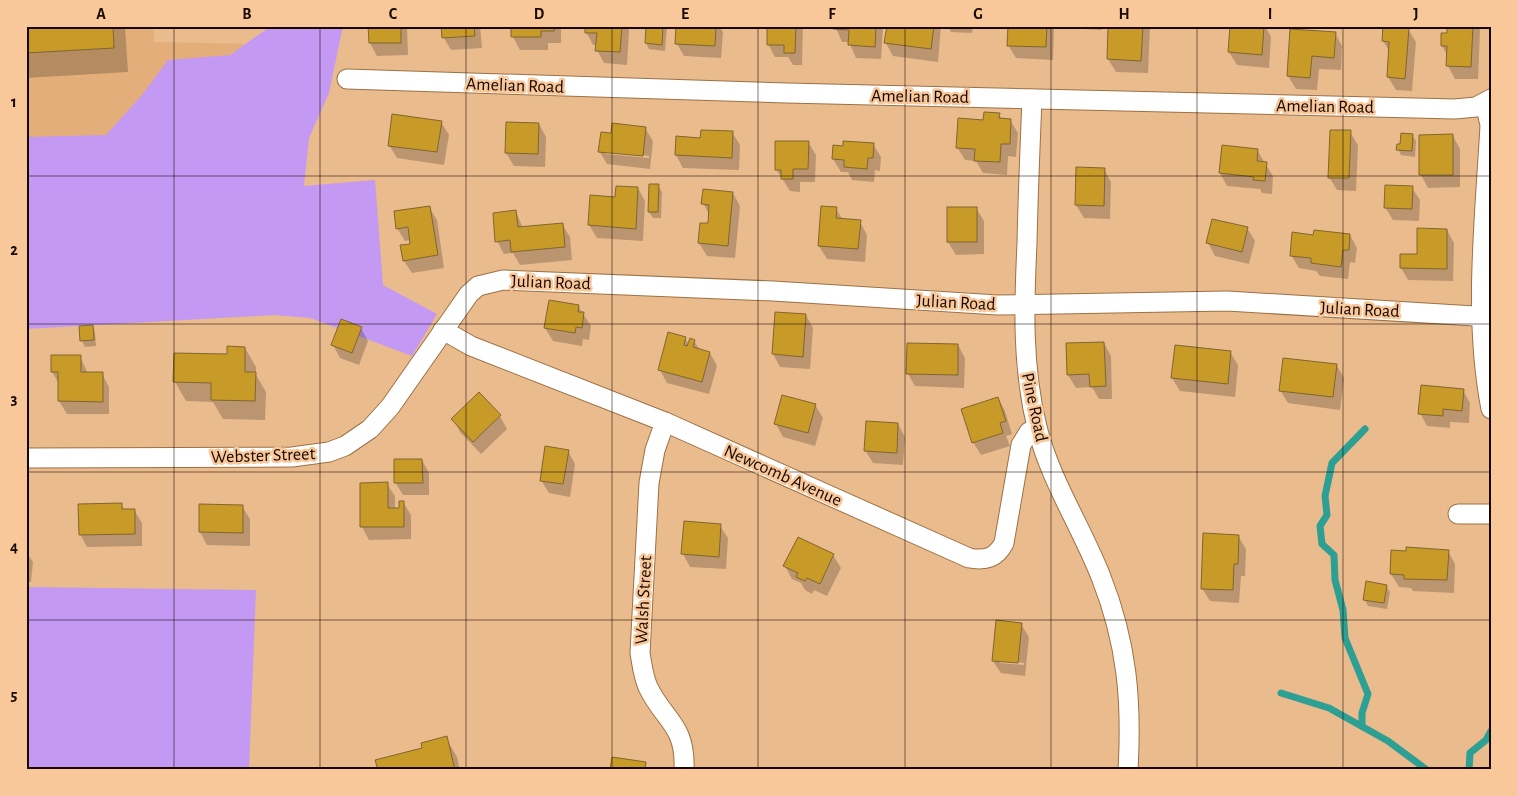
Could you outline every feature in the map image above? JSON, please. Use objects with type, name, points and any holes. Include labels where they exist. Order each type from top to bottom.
[{"type":"street","name":"Amelian Road","points":[[347,79],[428,83],[1455,109],[1476,107],[1488,101]]},
{"type":"street","name":"Pine Road","points":[[1032,99],[1024,306],[1026,369],[1038,428],[1048,461],[1101,576],[1113,609],[1126,667],[1130,700],[1128,770]]},
{"type":"street","points":[[1488,101],[1490,125],[1486,376],[1491,409]]},
{"type":"street","name":"Julian Road","points":[[443,330],[469,294],[478,286],[503,280],[1024,306],[1213,301],[1486,316]]},
{"type":"street","name":"Newcomb Avenue","points":[[443,330],[471,346],[665,422],[970,558],[980,560],[992,558],[999,552],[1004,543],[1022,445],[1029,432],[1038,428]]},
{"type":"street","name":"Webster Street","points":[[26,458],[292,457],[329,452],[360,437],[381,417],[443,330]]},
{"type":"street","name":"Walsh Street","points":[[665,422],[655,450],[649,483],[640,653],[642,670],[649,687],[677,728],[682,743],[684,770]]},
{"type":"street","points":[[1458,514],[1491,514]]},
{"type":"shaded area","points":[[26,26],[154,26],[154,42],[261,44],[259,178],[26,174]]},
{"type":"shaded area","points":[[271,26],[343,26],[329,93],[309,138],[304,186],[375,180],[383,285],[437,314],[412,356],[310,318],[275,315],[26,329],[26,137],[106,135],[142,95],[168,60],[230,55]]},
{"type":"shaded area","points":[[26,587],[256,590],[249,770],[26,770]]},
{"type":"building","points":[[26,26],[113,26],[114,48],[26,53]]},
{"type":"building","points":[[368,26],[401,26],[401,43],[369,43]]},
{"type":"building","points":[[441,26],[474,26],[475,36],[442,38]]},
{"type":"building","points":[[511,26],[555,26],[554,31],[541,31],[541,37],[511,37]]},
{"type":"building","points":[[585,26],[622,26],[620,52],[595,51],[597,33],[585,33]]},
{"type":"building","points":[[646,26],[663,26],[662,45],[645,43]]},
{"type":"building","points":[[676,26],[716,26],[715,46],[675,44]]},
{"type":"building","points":[[767,26],[796,26],[795,53],[784,53],[784,45],[767,45]]},
{"type":"building","points":[[834,26],[876,26],[875,47],[848,45],[849,30],[833,29]]},
{"type":"building","points":[[887,26],[934,26],[931,49],[884,43]]},
{"type":"building","points":[[1008,26],[1047,26],[1046,47],[1007,46]]},
{"type":"building","points":[[1108,26],[1143,26],[1141,61],[1107,59]]},
{"type":"building","points":[[1230,26],[1264,26],[1262,55],[1228,52]]},
{"type":"building","points":[[1383,26],[1409,28],[1405,79],[1387,77],[1389,42],[1382,41]]},
{"type":"building","points":[[1447,26],[1473,26],[1471,67],[1446,66],[1447,46],[1441,46],[1441,33],[1447,33]]},
{"type":"building","points":[[1290,29],[1336,32],[1334,58],[1312,56],[1310,78],[1287,76]]},
{"type":"building","points":[[984,112],[1000,113],[999,118],[1011,119],[1010,144],[1001,144],[1000,162],[974,161],[975,149],[956,148],[958,118],[983,120]]},
{"type":"building","points":[[392,114],[442,121],[437,152],[388,146]]},
{"type":"building","points":[[506,122],[539,123],[538,154],[505,153]]},
{"type":"building","points":[[612,123],[646,127],[643,156],[598,152],[601,132],[611,133]]},
{"type":"building","points":[[701,130],[733,131],[732,158],[675,155],[676,136],[700,138]]},
{"type":"building","points":[[1330,130],[1351,130],[1349,178],[1328,178]]},
{"type":"building","points":[[1401,133],[1413,134],[1412,151],[1396,150],[1397,144],[1400,144]]},
{"type":"building","points":[[1453,134],[1453,175],[1419,175],[1419,135]]},
{"type":"building","points":[[775,141],[809,141],[808,169],[793,169],[793,179],[781,179],[781,170],[775,170]]},
{"type":"building","points":[[843,141],[874,143],[873,158],[868,158],[867,169],[844,167],[844,160],[832,159],[833,145],[843,146]]},
{"type":"building","points":[[1222,145],[1258,149],[1257,161],[1267,162],[1265,181],[1253,180],[1254,177],[1219,173]]},
{"type":"building","points":[[1076,167],[1105,168],[1104,206],[1075,205]]},
{"type":"building","points":[[649,184],[659,184],[658,212],[648,212]]},
{"type":"building","points":[[1385,185],[1413,186],[1412,209],[1384,208]]},
{"type":"building","points":[[616,186],[638,187],[636,229],[588,225],[590,195],[615,197]]},
{"type":"building","points":[[703,189],[733,192],[728,246],[698,243],[700,223],[708,223],[709,205],[701,204]]},
{"type":"building","points":[[430,206],[438,255],[403,261],[400,245],[410,244],[408,227],[396,229],[394,211]]},
{"type":"building","points":[[821,206],[837,207],[836,218],[861,220],[858,249],[818,246]]},
{"type":"building","points":[[947,207],[977,207],[977,242],[947,242]]},
{"type":"building","points":[[516,210],[518,227],[563,223],[565,247],[511,252],[510,240],[495,242],[493,213]]},
{"type":"building","points":[[1212,219],[1248,227],[1242,252],[1206,243]]},
{"type":"building","points":[[1417,228],[1447,229],[1447,269],[1400,268],[1400,254],[1417,254]]},
{"type":"building","points":[[1314,230],[1350,234],[1349,250],[1343,250],[1341,267],[1311,263],[1311,258],[1290,256],[1292,232],[1313,235]]},
{"type":"building","points":[[549,300],[579,305],[578,312],[584,312],[582,328],[576,327],[575,333],[544,328]]},
{"type":"building","points":[[775,312],[806,314],[803,357],[772,354]]},
{"type":"building","points":[[341,319],[362,327],[352,353],[331,345]]},
{"type":"building","points":[[93,325],[94,340],[80,341],[79,326]]},
{"type":"building","points":[[668,332],[686,337],[684,345],[687,346],[690,338],[695,340],[693,347],[710,352],[702,382],[658,370]]},
{"type":"building","points":[[1104,342],[1106,386],[1090,387],[1089,374],[1067,375],[1066,343]]},
{"type":"building","points":[[907,343],[958,344],[958,375],[906,374]]},
{"type":"building","points":[[1175,345],[1231,351],[1228,384],[1171,378]]},
{"type":"building","points":[[227,346],[245,347],[245,372],[256,372],[255,401],[211,400],[211,383],[173,382],[174,353],[227,354]]},
{"type":"building","points":[[51,355],[81,355],[81,372],[103,372],[103,402],[58,401],[58,372],[51,372]]},
{"type":"building","points":[[1283,358],[1337,364],[1333,397],[1279,391]]},
{"type":"building","points":[[1421,385],[1464,389],[1462,411],[1443,409],[1443,416],[1418,414]]},
{"type":"building","points":[[479,392],[501,415],[473,442],[451,419]]},
{"type":"building","points":[[782,395],[816,404],[808,433],[774,424]]},
{"type":"building","points":[[998,397],[1006,421],[1000,423],[1003,433],[972,443],[961,409]]},
{"type":"building","points":[[866,421],[898,423],[897,453],[864,451]]},
{"type":"building","points":[[545,446],[569,450],[563,484],[540,481]]},
{"type":"building","points":[[394,459],[422,459],[423,483],[394,483]]},
{"type":"building","points":[[388,482],[388,508],[399,508],[399,501],[404,501],[404,527],[360,527],[360,483]]},
{"type":"building","points":[[122,503],[122,509],[135,509],[135,534],[79,535],[78,504]]},
{"type":"building","points":[[199,504],[243,505],[243,533],[199,532]]},
{"type":"building","points":[[684,521],[721,524],[719,557],[681,554]]},
{"type":"building","points":[[1203,533],[1239,535],[1238,564],[1234,564],[1233,590],[1201,589]]},
{"type":"building","points":[[798,537],[834,554],[820,584],[807,578],[805,581],[796,577],[798,573],[783,566]]},
{"type":"building","points":[[1406,547],[1449,550],[1447,580],[1404,579],[1404,575],[1390,574],[1391,550],[1406,551]]},
{"type":"building","points":[[1366,581],[1387,585],[1384,603],[1363,600]]},
{"type":"building","points":[[996,620],[1022,623],[1018,663],[992,661]]},
{"type":"building","points":[[447,736],[455,770],[378,770],[375,760],[422,748],[421,743]]},
{"type":"building","points":[[612,757],[646,762],[645,770],[610,770]]},
{"type":"waterway","points":[[1362,726],[1362,713],[1368,694],[1345,638],[1343,610],[1335,580],[1334,555],[1322,544],[1320,526],[1327,515],[1325,496],[1332,463],[1365,429]]},
{"type":"waterway","points":[[1281,693],[1329,708],[1388,741],[1427,770]]},
{"type":"waterway","points":[[1469,770],[1470,753],[1486,740],[1491,731]]}]
